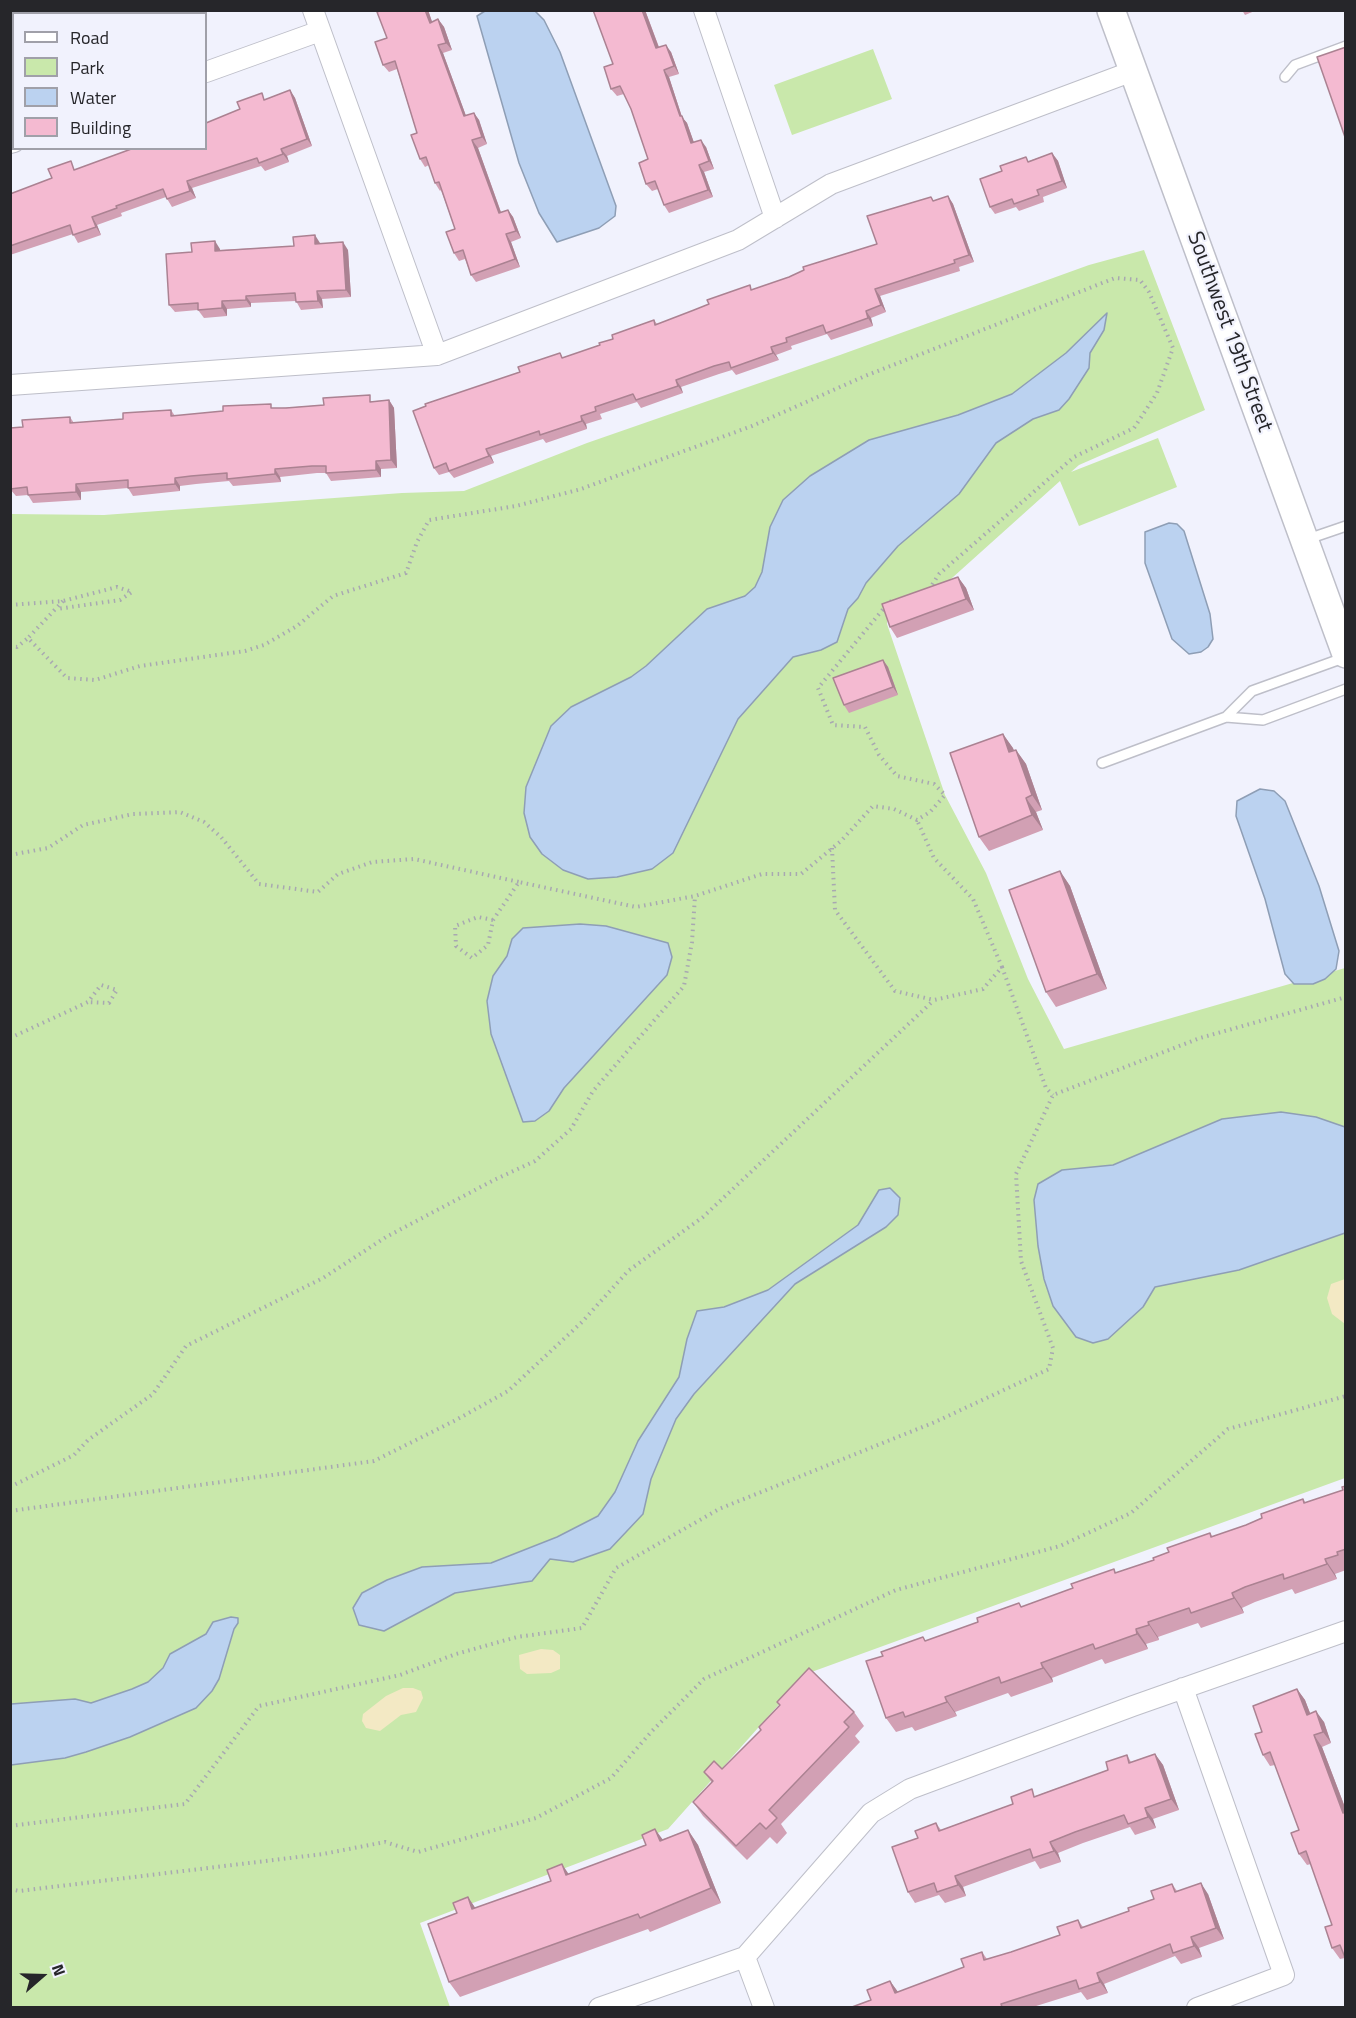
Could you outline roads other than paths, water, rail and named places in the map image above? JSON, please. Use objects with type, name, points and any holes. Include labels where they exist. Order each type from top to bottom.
[{"type":"street","points":[[313,10],[437,355]]},
{"type":"street","points":[[704,10],[775,218]]},
{"type":"street","name":"Southwest 19th Street","points":[[1111,10],[1346,655]]},
{"type":"street","points":[[207,72],[320,31]]},
{"type":"street","points":[[10,385],[437,355],[738,240],[831,184],[1133,71]]},
{"type":"street","points":[[599,2007],[745,1957],[872,1813],[910,1789],[1183,1688],[1344,1638]]},
{"type":"street","points":[[1183,1688],[1284,1976],[1197,2007]]},
{"type":"street","points":[[745,1957],[764,2007]]},
{"type":"lane","points":[[1285,77],[1295,65],[1346,46]]},
{"type":"lane","points":[[1305,541],[1346,526]]},
{"type":"lane","points":[[1102,763],[1226,717],[1252,691],[1346,655]]},
{"type":"lane","points":[[1226,717],[1263,720],[1346,689]]},
{"type":"water","points":[[485,11],[535,11],[544,20],[560,52],[616,206],[615,216],[599,228],[557,242],[539,213],[519,163],[477,16]]},
{"type":"water","points":[[1107,313],[1104,330],[1090,353],[1089,368],[1069,399],[1059,410],[1033,419],[996,443],[959,494],[898,546],[866,583],[858,598],[848,609],[837,642],[821,650],[793,657],[738,719],[673,853],[652,869],[617,877],[588,879],[563,870],[542,854],[530,837],[524,813],[526,787],[551,726],[571,707],[631,677],[646,666],[707,609],[745,596],[755,587],[762,572],[770,527],[783,500],[810,476],[869,440],[958,415],[1012,394],[1066,353]]},
{"type":"water","points":[[1169,523],[1177,524],[1184,531],[1210,614],[1213,639],[1201,652],[1189,654],[1172,639],[1145,563],[1145,532]]},
{"type":"water","points":[[1260,789],[1274,791],[1285,801],[1319,886],[1339,951],[1336,969],[1325,979],[1313,984],[1294,984],[1285,974],[1265,899],[1236,816],[1237,801]]},
{"type":"water","points":[[580,924],[606,926],[668,943],[672,957],[667,975],[564,1088],[549,1111],[535,1121],[523,1122],[491,1034],[487,1001],[493,976],[507,956],[512,939],[523,928]]},
{"type":"water","points":[[1281,1112],[1316,1117],[1345,1127],[1345,1233],[1239,1270],[1155,1287],[1143,1307],[1108,1339],[1093,1343],[1076,1337],[1053,1306],[1044,1279],[1038,1246],[1034,1200],[1038,1184],[1062,1170],[1113,1165],[1222,1119]]},
{"type":"water","points":[[890,1188],[900,1198],[898,1215],[886,1227],[795,1284],[694,1394],[676,1419],[651,1479],[643,1514],[610,1549],[573,1562],[550,1559],[532,1581],[455,1593],[384,1631],[359,1625],[353,1608],[362,1593],[387,1580],[422,1567],[491,1563],[557,1537],[598,1516],[615,1492],[638,1441],[679,1377],[687,1339],[697,1311],[724,1307],[768,1290],[858,1225],[879,1190]]},
{"type":"water","points":[[231,1617],[238,1618],[238,1623],[234,1629],[219,1679],[212,1691],[196,1708],[130,1737],[86,1752],[65,1758],[11,1765],[11,1704],[75,1699],[91,1703],[132,1689],[148,1682],[163,1668],[170,1654],[206,1634],[213,1622]]}]
